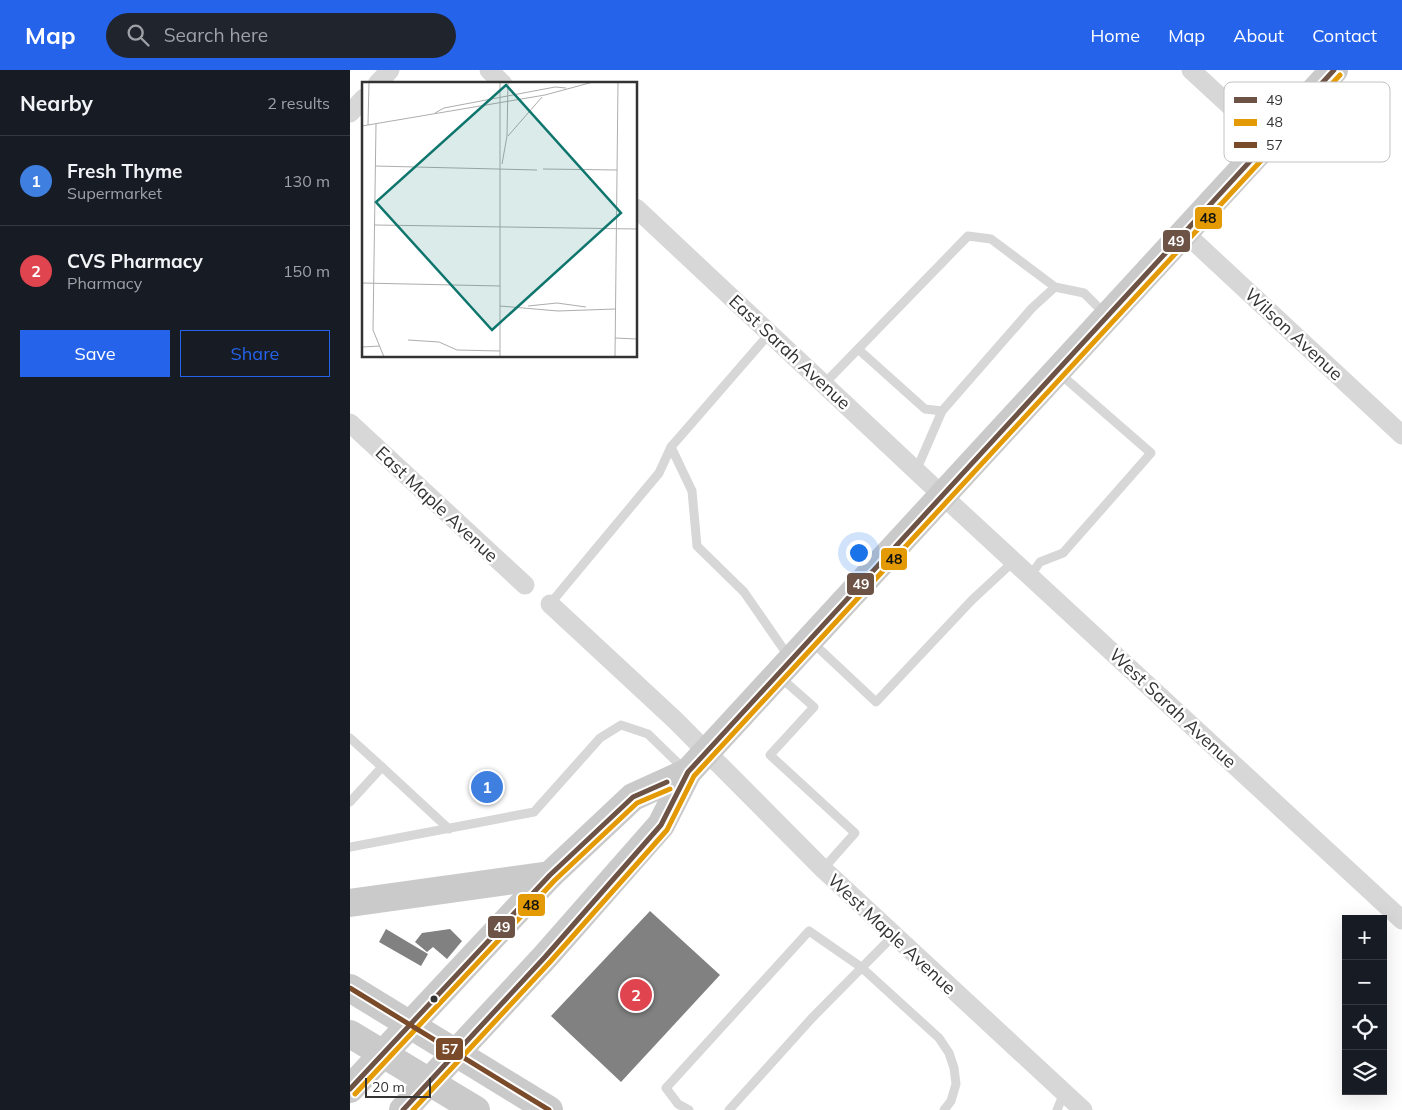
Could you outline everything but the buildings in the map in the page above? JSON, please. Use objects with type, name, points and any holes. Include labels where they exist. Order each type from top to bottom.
[{"type":"main road","points":[[1323,82],[1334,70]]},
{"type":"main road","points":[[403,1110],[545,957],[661,825],[688,772],[1058,372],[1249,162]]},
{"type":"main road","points":[[350,1089],[550,875],[633,797],[688,772]]},
{"type":"main road","points":[[350,903],[550,875]]},
{"type":"main road","points":[[350,988],[549,1110]]},
{"type":"main road","points":[[350,1034],[476,1110]]},
{"type":"street","points":[[379,82],[390,70]]},
{"type":"street","points":[[489,70],[501,82]]},
{"type":"street","points":[[1191,70],[1224,100]]},
{"type":"street","points":[[350,114],[362,100]]},
{"type":"street","name":"East Sarah Avenue","points":[[638,210],[943,496]]},
{"type":"street","name":"Wilson Avenue","points":[[1185,233],[1402,436]]},
{"type":"street","name":"East Maple Avenue","points":[[350,423],[525,585]]},
{"type":"street","name":"West Sarah Avenue","points":[[943,496],[1402,920]]},
{"type":"street","points":[[550,604],[706,753]]},
{"type":"street","name":"West Maple Avenue","points":[[706,753],[822,869],[894,935],[1060,1101],[1083,1110]]},
{"type":"lane","points":[[824,384],[968,236],[991,239],[1055,286],[1084,293],[1108,316]]},
{"type":"lane","points":[[916,471],[942,411],[1032,308],[1055,286]]},
{"type":"lane","points":[[550,604],[659,473],[671,447],[770,333]]},
{"type":"lane","points":[[858,349],[926,409],[942,411]]},
{"type":"lane","points":[[1030,576],[1040,562],[1063,553],[1151,453],[1058,372]]},
{"type":"lane","points":[[671,447],[692,491],[697,546],[744,592],[785,668],[814,707],[770,755],[856,834],[822,869]]},
{"type":"lane","points":[[810,641],[876,702],[972,600],[1014,561]]},
{"type":"lane","points":[[350,847],[534,812],[600,738],[621,725],[648,734],[688,772]]},
{"type":"lane","points":[[350,738],[449,829]]},
{"type":"lane","points":[[350,802],[382,767]]},
{"type":"lane","points":[[690,1110],[678,1104],[666,1088],[809,931],[862,967],[922,1020],[939,1038],[949,1053],[954,1068],[956,1084],[951,1101],[944,1110]]},
{"type":"lane","points":[[729,1110],[894,935]]},
{"type":"transit line","name":"49","points":[[1323,82],[1334,70]]},
{"type":"transit line","name":"48","points":[[1334,82],[1340,75]]},
{"type":"transit line","name":"49","points":[[403,1110],[545,957],[661,825],[688,772],[1249,162]]},
{"type":"transit line","name":"48","points":[[413,1110],[550,962],[667,830],[694,776],[1260,162]]},
{"type":"transit line","name":"49","points":[[350,1089],[550,875],[633,797],[667,782]]},
{"type":"transit line","name":"48","points":[[355,1094],[555,880],[637,803],[670,789]]},
{"type":"transit line","name":"57","points":[[350,988],[549,1110]]},
{"type":"place","name":"Fresh Thyme","points":[[487,787]]},
{"type":"place","name":"CVS Pharmacy","points":[[636,995]]}]
